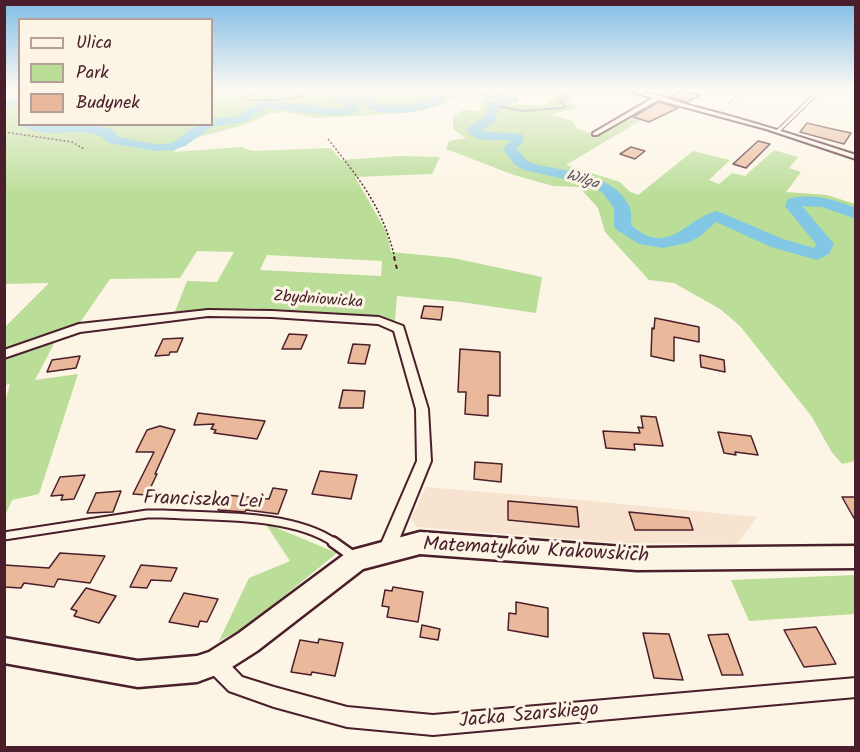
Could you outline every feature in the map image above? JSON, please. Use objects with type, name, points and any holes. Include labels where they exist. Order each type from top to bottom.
[{"type":"street","points":[[595,134],[610,125]]},
{"type":"street","points":[[757,125],[855,157]]},
{"type":"street","name":"Zbydniowicka","points":[[4,354],[79,328],[208,313],[368,320],[396,326],[399,329],[422,410],[424,461],[386,550]]},
{"type":"street","name":"Matematyków Krakowskich","points":[[4,650],[138,674],[197,669],[215,663],[248,642],[357,559],[420,543],[637,559],[855,557]]},
{"type":"street","name":"Jacka Szarskiego","points":[[215,663],[236,684],[274,697],[347,717],[433,725],[855,687]]},
{"type":"lane","points":[[778,131],[784,125]]},
{"type":"lane","name":"Franciszka Lei","points":[[4,536],[147,514],[268,520],[323,535],[357,559]]},
{"type":"path","points":[[4,132],[72,142],[84,149]]},
{"type":"path","points":[[328,139],[367,190],[388,230],[397,269]]},
{"type":"shaded area","points":[[426,487],[757,517],[737,544],[621,543],[416,527],[411,518]]},
{"type":"green space","points":[[5,125],[244,125],[192,139],[173,152],[241,147],[252,151],[331,148],[341,160],[400,156],[440,157],[432,174],[355,177],[387,233],[391,252],[453,258],[542,277],[536,313],[461,302],[397,296],[395,321],[251,308],[174,314],[187,281],[217,282],[234,252],[197,251],[180,278],[110,279],[79,324],[5,352],[5,327],[49,283],[5,284]],"holes":[[[267,255],[382,261],[381,276],[260,270]]]},
{"type":"green space","points":[[453,125],[576,125],[578,129],[596,135],[613,125],[633,125],[566,165],[620,182],[629,191],[638,195],[693,151],[730,160],[709,180],[719,184],[732,173],[745,176],[774,150],[798,157],[789,168],[801,172],[786,192],[827,195],[855,204],[855,461],[842,464],[831,451],[812,417],[740,326],[720,309],[674,283],[649,280],[605,232],[598,208],[579,187],[553,186],[514,175],[446,149],[449,141],[466,138],[453,129]]},
{"type":"green space","points":[[58,336],[35,380],[78,374],[39,494],[12,500],[5,516],[4,406],[10,384],[5,385],[5,358]]},
{"type":"green space","points":[[265,523],[337,553],[246,627],[219,641],[249,578],[290,561]]},
{"type":"green space","points":[[855,575],[855,614],[749,621],[731,580]]},
{"type":"building","points":[[805,125],[816,125],[851,133],[844,144],[800,132]]},
{"type":"building","points":[[758,141],[770,144],[746,168],[733,164]]},
{"type":"building","points":[[631,147],[645,151],[635,159],[620,154]]},
{"type":"building","points":[[424,306],[443,307],[441,320],[421,318]]},
{"type":"building","points":[[655,318],[699,327],[699,342],[674,337],[674,361],[651,356],[652,328],[654,329]]},
{"type":"building","points":[[289,334],[307,335],[301,349],[282,349]]},
{"type":"building","points":[[183,338],[177,352],[155,356],[163,339]]},
{"type":"building","points":[[353,344],[370,345],[365,364],[348,363]]},
{"type":"building","points":[[460,349],[500,352],[500,396],[488,395],[488,416],[465,414],[466,392],[458,392]]},
{"type":"building","points":[[700,355],[724,360],[725,372],[701,367]]},
{"type":"building","points":[[80,356],[76,368],[47,372],[52,360]]},
{"type":"building","points":[[343,390],[365,391],[363,408],[339,408]]},
{"type":"building","points":[[198,413],[265,421],[257,439],[214,433],[216,430],[211,429],[214,424],[194,425]]},
{"type":"building","points":[[641,416],[656,417],[663,446],[634,444],[635,450],[606,448],[603,431],[640,433],[638,427],[643,428]]},
{"type":"building","points":[[160,426],[175,430],[147,495],[133,494],[154,452],[136,452],[147,430]]},
{"type":"building","points":[[718,432],[751,436],[758,455],[724,453]]},
{"type":"building","points":[[475,462],[502,464],[501,482],[474,479]]},
{"type":"building","points":[[320,471],[357,475],[351,499],[312,494]]},
{"type":"building","points":[[85,475],[74,499],[61,500],[63,495],[51,496],[60,477]]},
{"type":"building","points":[[273,488],[287,490],[278,514],[246,510],[245,512],[218,510],[226,495],[269,499]]},
{"type":"building","points":[[121,491],[113,512],[87,513],[96,493]]},
{"type":"building","points":[[842,497],[855,497],[855,520]]},
{"type":"building","points":[[508,501],[577,507],[579,527],[508,520]]},
{"type":"building","points":[[629,512],[689,518],[693,530],[635,530]]},
{"type":"building","points":[[60,553],[105,556],[90,583],[58,579],[54,587],[24,583],[21,588],[4,587],[4,565],[49,568]]},
{"type":"building","points":[[141,565],[177,568],[171,581],[151,580],[147,588],[130,587]]},
{"type":"building","points":[[393,587],[423,592],[418,622],[387,617],[389,607],[382,606],[385,590],[392,591]]},
{"type":"building","points":[[86,588],[116,596],[99,623],[74,616],[77,611],[71,609]]},
{"type":"building","points":[[184,593],[218,599],[207,622],[200,621],[198,627],[169,622]]},
{"type":"building","points":[[516,602],[548,608],[548,637],[508,630],[509,613],[516,614]]},
{"type":"building","points":[[422,625],[440,629],[438,640],[420,637]]},
{"type":"building","points":[[816,627],[836,664],[804,667],[784,630]]},
{"type":"building","points":[[643,633],[669,634],[683,680],[654,678]]},
{"type":"building","points":[[728,634],[743,675],[722,675],[708,635]]},
{"type":"building","points":[[319,639],[343,643],[335,676],[312,672],[311,675],[291,672],[300,640],[318,643]]},
{"type":"waterway","name":"Wilga","points":[[481,125],[473,131],[489,137],[517,137],[510,149],[520,162],[529,167],[587,180],[607,189],[622,207],[623,226],[645,240],[663,242],[681,239],[717,216],[777,243],[817,254],[823,250],[825,244],[793,206],[794,202],[819,201],[856,214]]},
{"type":"waterway","name":"Wilga","points":[[33,126],[47,130],[97,129],[108,133],[114,140],[156,147],[173,146],[180,143],[205,126]]}]
